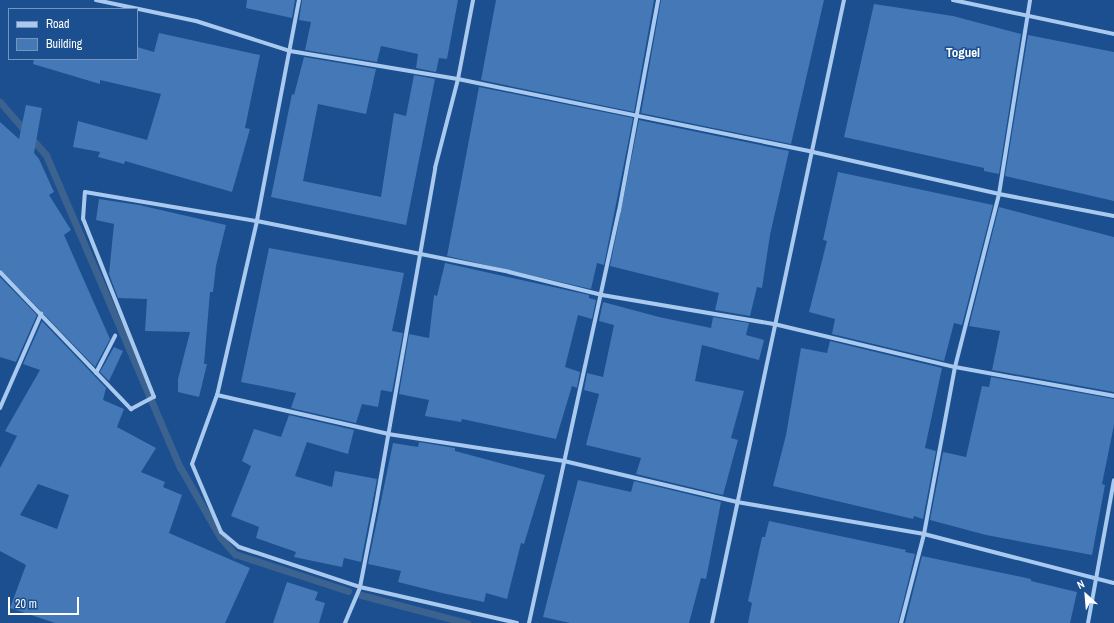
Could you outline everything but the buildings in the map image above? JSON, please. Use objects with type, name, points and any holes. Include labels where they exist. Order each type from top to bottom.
[{"type":"street","points":[[96,0],[137,8]]},
{"type":"street","points":[[299,0],[257,221],[217,395],[192,464],[221,532],[239,547],[360,587],[517,623]]},
{"type":"street","points":[[346,623],[360,587],[421,254],[435,168],[458,79],[473,0]]},
{"type":"street","points":[[530,623],[564,461],[602,295],[658,0]]},
{"type":"street","points":[[712,623],[774,324],[813,152],[844,0]]},
{"type":"street","points":[[953,0],[1114,34]]},
{"type":"street","points":[[901,623],[924,534],[956,367],[999,194],[1030,0]]},
{"type":"street","points":[[138,8],[196,21],[290,50],[458,79],[813,152],[999,194],[1114,216]]},
{"type":"street","points":[[0,272],[131,409],[154,396],[83,219],[85,192],[257,221],[421,254],[602,295],[774,324],[956,367],[1114,396]]},
{"type":"street","points":[[0,408],[41,314]]},
{"type":"street","points":[[96,373],[115,336]]},
{"type":"street","points":[[217,395],[388,434],[564,461],[737,502],[924,534],[1096,580],[1114,583]]},
{"type":"street","points":[[1088,623],[1114,480]]},
{"type":"waterway","points":[[0,102],[46,155],[180,467],[220,537],[235,554],[348,591]]},
{"type":"waterway","points":[[361,595],[467,623]]},
{"type":"district","name":"Toguel","points":[[963,53]]}]
